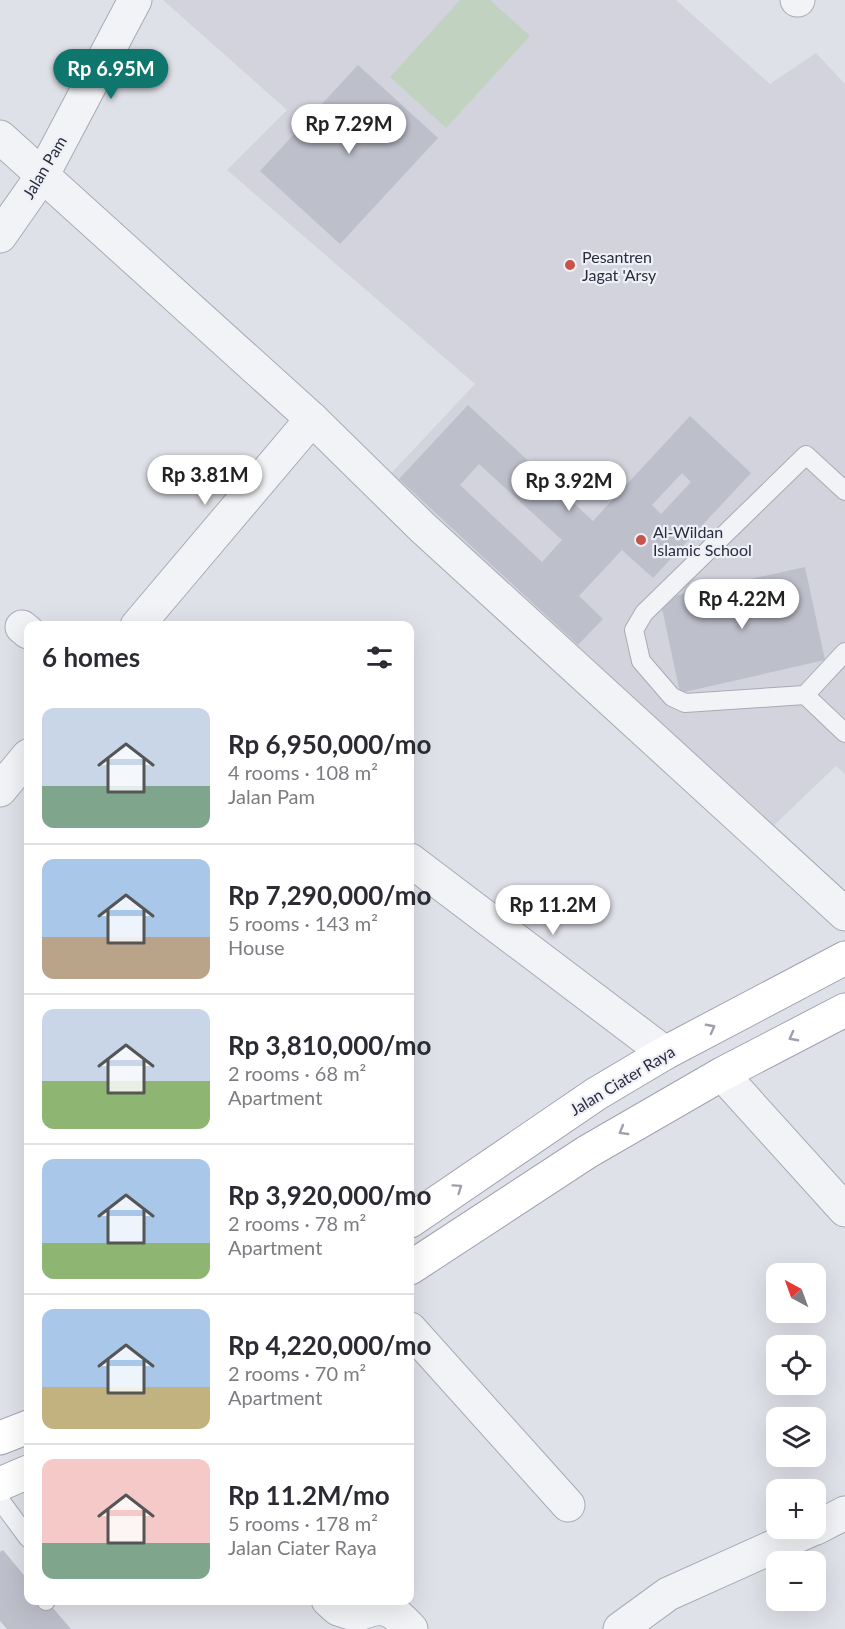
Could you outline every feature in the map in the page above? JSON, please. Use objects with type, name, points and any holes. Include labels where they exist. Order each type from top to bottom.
[{"type":"main road","name":"Jalan Ciater Raya","points":[[414,1218],[539,1132],[665,1053],[845,958]]},
{"type":"main road","points":[[414,1265],[587,1152],[722,1074],[845,1010]]},
{"type":"main road","points":[[0,1438],[24,1428]]},
{"type":"main road","points":[[0,1484],[24,1474]]},
{"type":"street","name":"Jalan Pam","points":[[0,236],[42,176],[135,0]]},
{"type":"street","points":[[0,137],[312,419],[422,527],[845,914]]},
{"type":"street","points":[[141,621],[312,419]]},
{"type":"street","points":[[0,790],[24,761]]},
{"type":"street","points":[[414,863],[665,1053]]},
{"type":"street","points":[[722,1074],[845,1210]]},
{"type":"street","points":[[414,1333],[568,1505]]},
{"type":"street","points":[[826,1523],[845,1513]]},
{"type":"street","points":[[620,1629],[668,1594],[791,1539]]},
{"type":"street","points":[[334,1605],[338,1609],[357,1615],[377,1606],[388,1609],[411,1629]]},
{"type":"lane","points":[[845,491],[806,455],[644,613],[634,630],[641,661],[672,697],[685,703],[804,695],[845,652]]},
{"type":"lane","points":[[804,695],[845,733]]},
{"type":"lane","points":[[0,1500],[24,1533]]},
{"type":"shaded area","name":"Pesantren Jagat 'Arsy","points":[[163,0],[676,0],[770,84],[816,53],[845,84],[845,774],[836,766],[769,830],[383,482],[475,384],[227,170],[287,110]]},
{"type":"green space","points":[[460,0],[490,0],[530,36],[446,128],[390,77]]},
{"type":"building","points":[[358,65],[438,138],[340,244],[260,171]]},
{"type":"building","points":[[468,405],[593,521],[690,416],[751,473],[653,578],[622,550],[579,596],[603,619],[578,645],[399,479]],"holes":[[[479,464],[562,540],[542,562],[460,485]],[[682,473],[691,482],[661,514],[652,505]]]},
{"type":"building","points":[[805,567],[825,660],[680,693],[660,599]]},
{"type":"building","points":[[3,1550],[24,1575],[24,1605],[50,1605],[71,1629],[7,1629],[0,1621],[0,1552]]},
{"type":"place","name":"Pesantren Jagat 'Arsy","points":[[570,265]]},
{"type":"place","name":"Al-Wildan Islamic School","points":[[641,540]]}]
